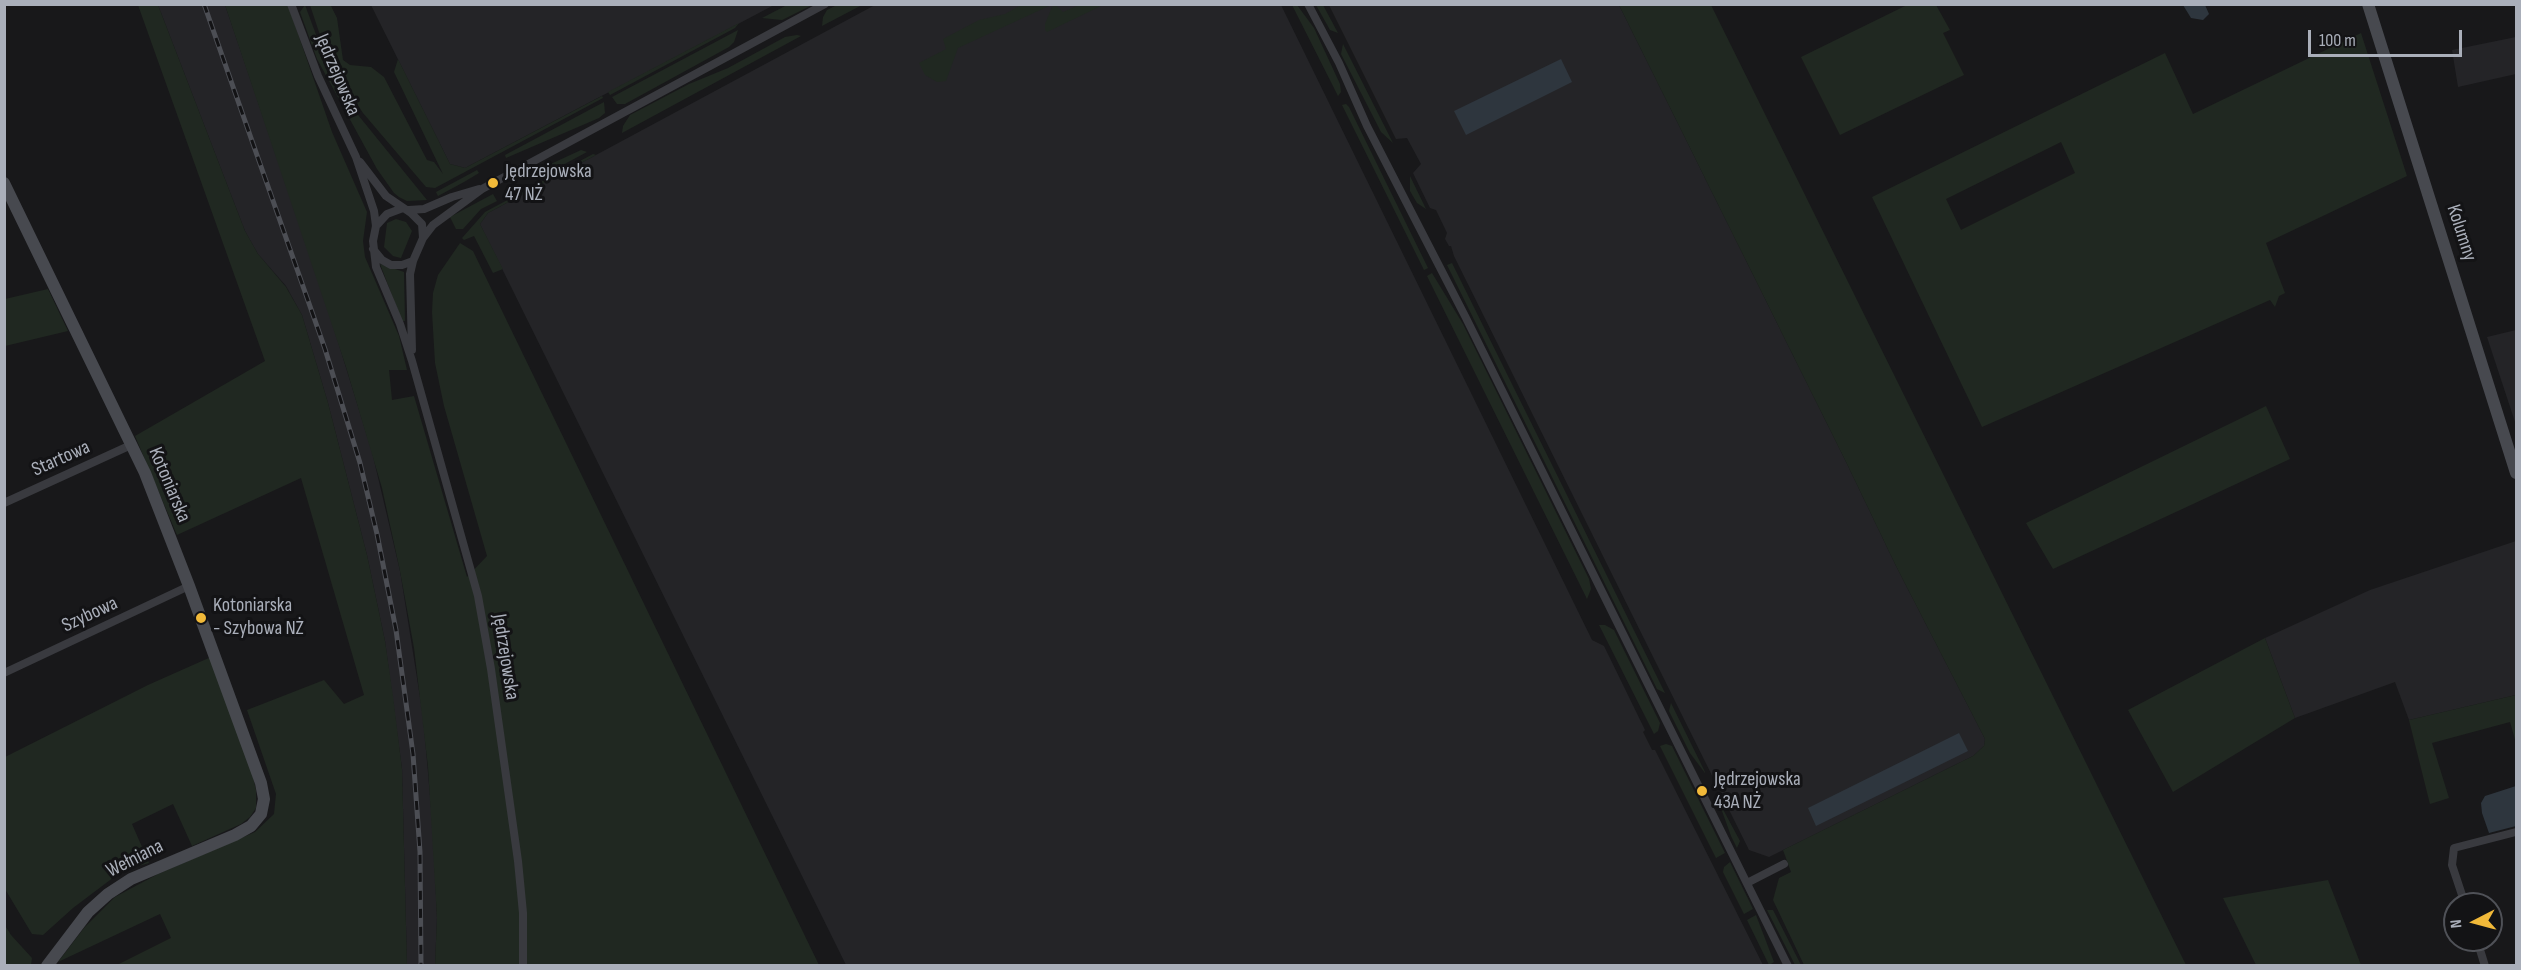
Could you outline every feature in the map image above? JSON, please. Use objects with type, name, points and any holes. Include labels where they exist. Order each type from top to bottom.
[{"type":"street","name":"Jędrzejowska","points":[[291,4],[318,76],[356,157],[374,211],[376,226],[373,249],[376,267],[400,324],[412,361],[478,596],[491,669],[518,861],[523,913],[524,966]]},
{"type":"street","points":[[423,238],[433,225],[482,189],[825,4]]},
{"type":"street","points":[[1308,4],[1788,966]]},
{"type":"street","name":"Kolumny","points":[[2368,4],[2517,473]]},
{"type":"street","name":"Jędrzejowska","points":[[356,157],[386,196],[422,224],[423,238],[413,261],[410,294],[412,361]]},
{"type":"street","name":"Kotoniarska","points":[[4,183],[132,445],[189,586],[261,783],[264,799],[261,814]]},
{"type":"street","points":[[376,226],[387,214],[403,208],[419,211],[452,197],[482,189]]},
{"type":"street","points":[[373,249],[378,257],[391,265],[402,266],[413,261]]},
{"type":"street","name":"Startowa","points":[[4,503],[132,445]]},
{"type":"street","name":"Szybowa","points":[[4,673],[189,586]]},
{"type":"street","name":"Wełniana","points":[[47,966],[88,912],[108,894],[131,879],[235,835],[250,826],[261,814]]},
{"type":"street","points":[[2461,892],[2452,865],[2454,848],[2517,832]]},
{"type":"street","points":[[1747,883],[1785,864]]},
{"type":"shaded area","points":[[1023,4],[1051,5],[958,48],[946,81],[937,82],[925,75],[919,63],[946,49],[943,39],[979,20],[1005,14]]},
{"type":"shaded area","points":[[138,5],[158,5],[245,231],[258,254],[286,287],[302,315],[328,403],[367,555],[385,641],[393,696],[402,769],[407,965],[117,965],[171,938],[160,914],[58,962],[84,928],[115,897],[158,874],[255,832],[274,814],[276,794],[247,710],[324,680],[344,704],[364,695],[301,478],[177,535],[135,436],[265,361]]},
{"type":"shaded area","points":[[158,5],[225,5],[322,290],[372,452],[400,571],[423,716],[433,830],[437,918],[435,965],[407,965],[402,769],[385,641],[367,555],[328,403],[302,315],[286,286],[258,254],[245,231]]},
{"type":"shaded area","points":[[225,5],[288,5],[332,132],[367,212],[363,241],[365,257],[399,336],[407,370],[389,370],[392,400],[414,396],[467,577],[487,556],[444,406],[435,363],[432,312],[433,293],[438,275],[460,243],[473,251],[819,965],[435,965],[437,918],[428,767],[414,648],[382,488],[346,367]]},
{"type":"shaded area","points":[[305,5],[324,56],[350,105],[427,200],[407,201],[399,197],[377,169],[317,59],[300,12]]},
{"type":"shaded area","points":[[310,5],[331,6],[337,18],[343,60],[350,65],[371,67],[384,77],[427,160],[434,162],[443,174],[394,72],[398,59],[450,164],[465,168],[602,96],[603,98],[435,188],[426,187],[363,113],[339,76],[320,35]]},
{"type":"shaded area","points":[[371,5],[774,5],[465,168],[450,164]]},
{"type":"shaded area","points":[[787,5],[812,5],[782,20],[762,18]]},
{"type":"shaded area","points":[[837,5],[862,5],[822,26],[827,10]]},
{"type":"shaded area","points":[[875,5],[1281,5],[1592,640],[1604,646],[1645,730],[1643,732],[1652,750],[1655,750],[1763,965],[846,965],[480,224],[488,213]]},
{"type":"shaded area","points":[[1056,5],[1063,12],[1079,5],[1103,5],[1047,32],[1045,24],[1052,7]]},
{"type":"shaded area","points":[[1292,5],[1297,5],[1314,28],[1340,84],[1341,92],[1338,96]]},
{"type":"shaded area","points":[[1316,5],[1323,5],[1338,33],[1330,30]]},
{"type":"shaded area","points":[[1329,5],[1619,5],[1896,566],[1985,739],[1984,746],[1973,756],[1769,857],[1749,850],[1451,246],[1445,239],[1447,233],[1436,210],[1430,208],[1413,173],[1421,164],[1407,138],[1396,139]]},
{"type":"shaded area","points":[[1619,5],[1711,5],[2186,965],[1804,965],[1773,900],[1779,878],[1791,872],[1783,850],[1973,756],[1984,746],[1985,739],[1896,566]]},
{"type":"shaded area","points":[[1907,5],[1936,5],[1950,30],[1943,33],[1964,75],[1840,135],[1801,57]]},
{"type":"shaded area","points":[[2183,5],[2205,5],[2209,14],[2203,20],[2191,18]]},
{"type":"shaded area","points":[[739,23],[735,28],[610,95],[608,92]]},
{"type":"shaded area","points":[[738,30],[734,42],[729,47],[625,104],[617,104],[612,97]]},
{"type":"shaded area","points":[[2361,33],[2407,176],[2266,243],[2285,293],[2279,296],[2275,307],[2270,300],[1982,427],[1872,197],[2165,53],[2193,114]],"holes":[[[2061,142],[2075,173],[1961,230],[1946,199]]]},
{"type":"shaded area","points":[[801,36],[622,133],[623,126],[630,115],[689,84],[728,68],[785,37]]},
{"type":"shaded area","points":[[2516,37],[2516,74],[2458,87],[2452,50]]},
{"type":"shaded area","points":[[1343,44],[1393,143],[1381,132],[1341,54]]},
{"type":"shaded area","points":[[1561,59],[1572,82],[1466,135],[1454,111]]},
{"type":"shaded area","points":[[604,102],[605,113],[599,118],[506,158],[505,155]]},
{"type":"shaded area","points":[[1346,104],[1428,268],[1424,270],[1342,105]]},
{"type":"shaded area","points":[[581,150],[587,152],[546,174],[542,168]]},
{"type":"shaded area","points":[[593,154],[596,155],[488,213],[480,224],[503,269],[493,273],[474,236],[464,240],[462,238],[485,212]]},
{"type":"shaded area","points":[[477,170],[479,173],[438,196],[436,192]]},
{"type":"shaded area","points":[[1410,176],[1426,209],[1417,203],[1410,191]]},
{"type":"shaded area","points":[[493,194],[497,201],[481,209],[463,229],[456,229],[450,217]]},
{"type":"shaded area","points":[[396,219],[406,222],[412,231],[401,258],[393,256],[384,247],[387,223]]},
{"type":"shaded area","points":[[1452,263],[1665,693],[1657,689],[1447,265]]},
{"type":"shaded area","points":[[380,264],[404,272],[405,321],[402,321]]},
{"type":"shaded area","points":[[1432,273],[1463,324],[1589,579],[1591,589],[1587,599],[1427,276]]},
{"type":"shaded area","points":[[48,289],[68,331],[5,346],[5,299]]},
{"type":"shaded area","points":[[2516,330],[2516,425],[2487,337]]},
{"type":"shaded area","points":[[2266,406],[2290,459],[2053,569],[2026,523]]},
{"type":"shaded area","points":[[2516,541],[2516,695],[2409,720],[2395,682],[2295,718],[2265,638],[2370,590]]},
{"type":"shaded area","points":[[1599,625],[1605,625],[1614,630],[1660,723],[1658,731],[1654,734]]},
{"type":"shaded area","points":[[2265,638],[2295,718],[2173,792],[2128,710]]},
{"type":"shaded area","points":[[211,657],[250,764],[256,790],[256,808],[241,824],[192,846],[173,804],[132,824],[149,863],[122,871],[73,908],[43,935],[32,934],[5,889],[5,757],[148,685]]},
{"type":"shaded area","points":[[2516,695],[2516,743],[2510,722],[2432,743],[2449,798],[2430,804],[2409,720]]},
{"type":"shaded area","points":[[1671,703],[1705,773],[1690,753],[1669,711]]},
{"type":"shaded area","points":[[1959,733],[1968,751],[1816,826],[1808,808]]},
{"type":"shaded area","points":[[1666,744],[1672,746],[1725,853],[1716,858],[1660,746]]},
{"type":"shaded area","points":[[2516,786],[2516,826],[2489,833],[2482,813],[2481,803],[2485,796]]},
{"type":"shaded area","points":[[1718,800],[1740,841],[1737,848],[1731,836]]},
{"type":"shaded area","points":[[1730,862],[1753,909],[1744,914],[1723,872],[1724,867]]},
{"type":"shaded area","points":[[2328,880],[2361,965],[2256,965],[2223,898]]},
{"type":"shaded area","points":[[1767,910],[1773,910],[1801,965],[1795,965]]},
{"type":"shaded area","points":[[1756,915],[1774,962],[1769,965],[1747,920]]},
{"type":"shaded area","points":[[4,924],[32,958],[31,965],[5,965]]},
{"type":"railway","points":[[204,4],[325,349],[360,463],[377,534],[396,630],[413,754],[420,852],[421,966]]},
{"type":"place","name":"Jędrzejowska 47 NŻ","points":[[493,183]]},
{"type":"place","name":"Kotoniarska - Szybowa NŻ","points":[[201,618]]},
{"type":"place","name":"Jędrzejowska 43A NŻ","points":[[1702,791]]}]
